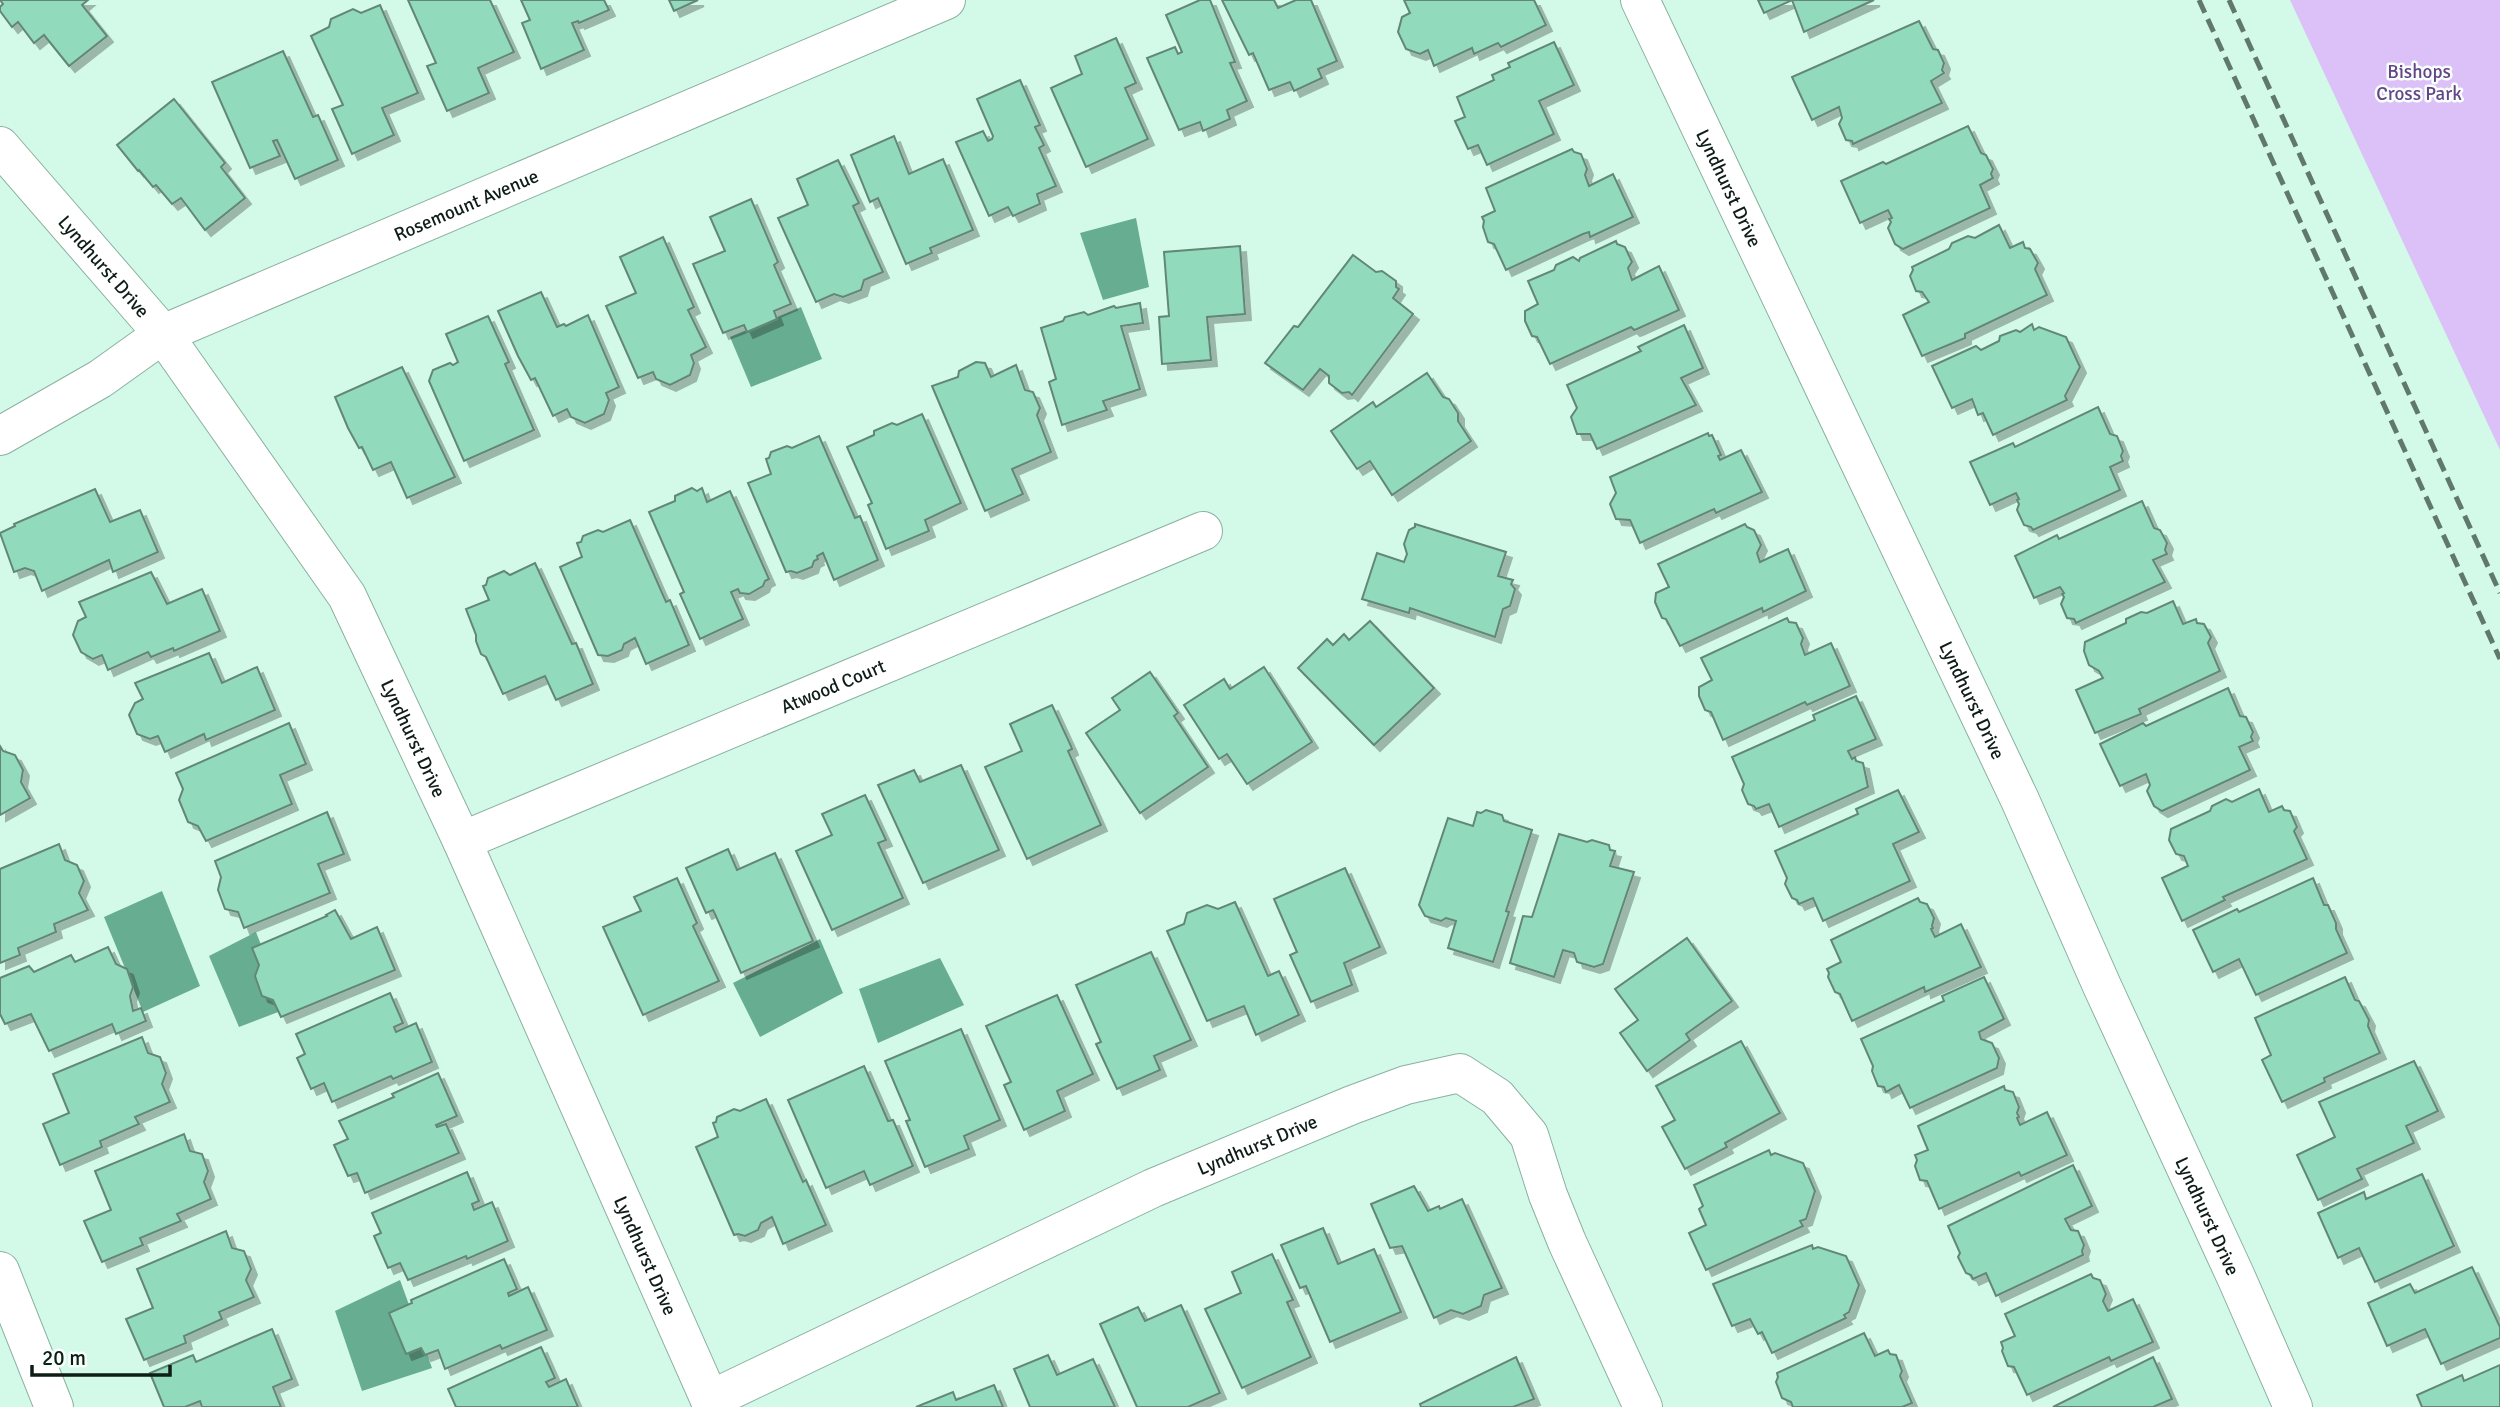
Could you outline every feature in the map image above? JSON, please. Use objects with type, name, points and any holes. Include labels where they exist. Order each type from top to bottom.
[{"type":"street","name":"Rosemount Avenue","points":[[0,436],[100,379],[163,334],[946,0]]},
{"type":"street","name":"Lyndhurst Drive","points":[[1640,0],[2020,800],[2293,1407]]},
{"type":"street","name":"Lyndhurst Drive","points":[[0,146],[163,334],[347,596],[462,841],[711,1404],[1153,1188],[1352,1105],[1406,1085],[1460,1073],[1497,1097],[1528,1135],[1567,1242],[1643,1407]]},
{"type":"street","name":"Atwood Court","points":[[462,841],[1203,531]]},
{"type":"street","points":[[0,1271],[54,1407]]},
{"type":"green space","name":"Bishops Cross Park","points":[[2290,0],[2500,0],[2500,450]]},
{"type":"shaded area","points":[[1136,218],[1149,287],[1103,300],[1080,233]]},
{"type":"shaded area","points":[[801,307],[822,359],[751,387],[730,337]]},
{"type":"shaded area","points":[[162,891],[200,986],[143,1012],[104,917]]},
{"type":"shaded area","points":[[256,932],[286,1009],[239,1027],[209,956]]},
{"type":"shaded area","points":[[820,939],[843,993],[760,1037],[733,983]]},
{"type":"shaded area","points":[[940,958],[964,1005],[878,1043],[859,989]]},
{"type":"shaded area","points":[[400,1280],[432,1368],[362,1391],[335,1311]]},
{"type":"building","points":[[0,0],[88,0],[82,5],[107,36],[69,66],[44,35],[34,43],[18,22],[12,27],[0,11],[3,4]]},
{"type":"building","points":[[408,0],[490,0],[514,52],[478,68],[489,93],[447,111],[427,66],[436,63]]},
{"type":"building","points":[[521,0],[604,0],[609,10],[579,23],[572,23],[584,50],[541,69],[522,23],[530,20]]},
{"type":"building","points":[[669,0],[698,0],[674,11]]},
{"type":"building","points":[[1200,0],[1210,0],[1235,62],[1230,63],[1247,101],[1227,110],[1230,119],[1203,131],[1200,122],[1179,130],[1147,58],[1175,47],[1178,54],[1182,52],[1166,15]]},
{"type":"building","points":[[1222,0],[1274,0],[1278,8],[1296,0],[1311,0],[1337,61],[1318,69],[1322,78],[1294,91],[1290,82],[1269,90],[1253,53],[1249,55]]},
{"type":"building","points":[[1404,0],[1534,0],[1546,25],[1501,47],[1498,43],[1474,54],[1472,48],[1434,66],[1428,50],[1420,54],[1406,49],[1398,32],[1402,17],[1410,13]]},
{"type":"building","points":[[1758,0],[1792,0],[1764,13]]},
{"type":"building","points":[[1792,0],[1874,0],[1804,32]]},
{"type":"building","points":[[380,5],[418,93],[382,108],[394,135],[352,154],[332,109],[343,105],[311,36],[329,27],[331,19],[353,9],[361,13]]},
{"type":"building","points":[[1919,21],[1933,49],[1938,50],[1944,63],[1944,73],[1931,81],[1942,103],[1853,144],[1852,141],[1846,140],[1839,124],[1842,118],[1839,107],[1812,120],[1792,77]]},
{"type":"building","points":[[1116,38],[1136,83],[1125,88],[1148,139],[1086,167],[1051,88],[1082,74],[1075,56]]},
{"type":"building","points":[[1554,42],[1574,85],[1539,101],[1554,134],[1487,165],[1478,145],[1468,149],[1455,121],[1465,117],[1457,97],[1494,80],[1492,75],[1510,67],[1508,63]]},
{"type":"building","points":[[283,51],[313,117],[318,115],[338,160],[295,179],[277,140],[273,141],[280,156],[250,168],[212,82]]},
{"type":"building","points":[[1020,80],[1040,125],[1035,127],[1044,145],[1039,148],[1056,186],[1037,194],[1040,204],[1013,216],[1008,207],[989,216],[956,142],[983,131],[988,141],[992,139],[977,99]]},
{"type":"building","points":[[174,99],[225,163],[221,167],[245,198],[205,230],[181,198],[172,204],[156,185],[153,187],[138,171],[117,145]]},
{"type":"building","points":[[1968,126],[1981,153],[1986,155],[1993,169],[1993,178],[1980,185],[1990,208],[1903,249],[1895,244],[1888,228],[1891,222],[1889,219],[1892,218],[1888,210],[1860,223],[1841,181],[1883,162],[1886,164]]},
{"type":"building","points":[[894,136],[909,174],[943,159],[973,230],[930,248],[932,253],[906,264],[878,198],[870,202],[851,155]]},
{"type":"building","points":[[1572,149],[1581,154],[1587,169],[1585,175],[1589,186],[1613,174],[1633,217],[1590,237],[1589,232],[1583,234],[1506,270],[1494,244],[1488,242],[1483,227],[1482,217],[1495,211],[1486,188]]},
{"type":"building","points":[[838,160],[859,203],[853,206],[883,272],[864,280],[861,290],[843,297],[834,294],[816,302],[778,218],[808,205],[797,179]]},
{"type":"building","points":[[751,199],[778,262],[774,265],[791,304],[774,311],[777,319],[747,332],[744,325],[723,333],[693,264],[725,251],[710,217]]},
{"type":"building","points":[[1999,225],[2010,248],[2023,242],[2025,248],[2030,249],[2038,263],[2035,269],[2047,295],[1965,334],[1965,338],[1922,356],[1903,315],[1929,302],[1922,292],[1916,291],[1910,276],[1912,267],[1949,249],[1952,243],[1968,236],[1975,238]]},
{"type":"building","points":[[663,237],[694,307],[688,310],[706,347],[691,355],[694,363],[690,375],[670,385],[656,379],[653,372],[638,378],[606,306],[636,293],[620,257]]},
{"type":"building","points":[[1616,241],[1625,247],[1632,262],[1628,268],[1632,280],[1659,266],[1679,310],[1637,329],[1631,327],[1550,364],[1537,337],[1532,336],[1525,321],[1525,311],[1538,304],[1528,281],[1554,270],[1556,265],[1573,257],[1579,261],[1580,258]]},
{"type":"building","points":[[1240,246],[1245,314],[1207,317],[1211,360],[1162,364],[1159,317],[1169,316],[1164,252]]},
{"type":"building","points":[[1353,255],[1376,272],[1382,271],[1396,281],[1396,287],[1399,289],[1393,298],[1413,314],[1352,395],[1349,392],[1342,393],[1329,383],[1329,376],[1320,369],[1303,390],[1265,363],[1294,326],[1298,327]]},
{"type":"building","points":[[541,292],[557,327],[564,324],[566,326],[588,315],[619,387],[606,393],[609,400],[604,414],[585,423],[571,417],[567,409],[553,416],[535,378],[531,380],[518,356],[498,311]]},
{"type":"building","points":[[1140,303],[1143,323],[1121,326],[1140,389],[1103,401],[1107,410],[1062,425],[1049,382],[1056,379],[1041,328],[1084,312],[1088,315],[1114,306],[1116,308]]},
{"type":"building","points":[[488,316],[509,362],[505,364],[534,430],[464,461],[429,381],[433,370],[458,362],[446,334]]},
{"type":"building","points":[[2032,324],[2034,330],[2039,327],[2066,337],[2080,367],[2065,396],[2067,400],[1993,435],[1983,413],[1978,415],[1972,399],[1952,408],[1932,366],[1976,346],[1981,350],[1999,341],[2000,336],[2016,330],[2020,332]]},
{"type":"building","points":[[1684,325],[1703,368],[1681,378],[1696,405],[1597,449],[1590,434],[1577,434],[1571,417],[1577,408],[1567,385],[1641,351],[1638,347]]},
{"type":"building","points":[[976,362],[985,363],[991,377],[1016,365],[1025,390],[1033,392],[1040,408],[1037,415],[1051,452],[1012,469],[1023,494],[985,511],[932,386],[958,377],[959,371]]},
{"type":"building","points":[[402,367],[455,477],[407,498],[391,462],[373,470],[362,447],[359,448],[348,428],[335,397]]},
{"type":"building","points":[[1427,373],[1443,397],[1449,399],[1458,413],[1458,421],[1471,441],[1392,495],[1370,461],[1357,469],[1331,431],[1373,402],[1376,407]]},
{"type":"building","points":[[2098,407],[2110,434],[2117,436],[2123,451],[2123,461],[2110,467],[2120,490],[2033,530],[2024,525],[2017,510],[2019,499],[2016,493],[1990,505],[1970,462],[2013,443],[2015,447]]},
{"type":"building","points":[[922,414],[961,503],[925,520],[929,531],[886,549],[868,505],[872,503],[847,447],[874,435],[874,431],[892,423],[897,425]]},
{"type":"building","points":[[1708,433],[1709,436],[1712,435],[1721,455],[1718,456],[1720,460],[1741,450],[1762,492],[1716,513],[1714,509],[1640,543],[1630,520],[1616,519],[1610,504],[1616,493],[1610,477]]},
{"type":"building","points":[[819,436],[855,518],[860,516],[878,560],[834,580],[823,553],[817,556],[818,559],[812,567],[797,573],[786,572],[748,483],[771,474],[766,459],[771,452],[787,446],[792,448]]},
{"type":"building","points":[[692,488],[697,491],[702,488],[707,502],[730,491],[769,579],[749,594],[740,593],[738,589],[731,592],[743,619],[700,639],[680,594],[684,592],[649,512],[675,501],[675,496]]},
{"type":"building","points":[[95,489],[110,522],[140,510],[158,552],[113,572],[109,560],[42,591],[34,571],[25,568],[14,572],[0,533],[15,526],[14,524]]},
{"type":"building","points":[[2142,501],[2154,528],[2160,530],[2167,543],[2167,554],[2153,560],[2165,582],[2076,623],[2074,619],[2067,618],[2061,604],[2064,593],[2060,587],[2034,598],[2015,556],[2057,535],[2059,539]]},
{"type":"building","points":[[630,520],[666,602],[670,600],[689,645],[646,664],[635,638],[624,644],[622,650],[608,656],[598,655],[560,567],[582,557],[577,543],[581,542],[583,536],[598,530],[603,532]]},
{"type":"building","points":[[1415,524],[1506,552],[1498,576],[1513,580],[1511,584],[1515,589],[1510,606],[1503,609],[1495,637],[1410,608],[1409,613],[1362,599],[1377,553],[1404,562],[1407,554],[1404,544],[1409,530],[1415,527]]},
{"type":"building","points":[[1745,524],[1754,530],[1761,545],[1757,553],[1760,562],[1788,549],[1806,591],[1680,646],[1655,602],[1656,593],[1669,587],[1658,564]]},
{"type":"building","points":[[535,563],[572,644],[576,643],[593,684],[556,700],[545,676],[503,694],[486,657],[481,654],[466,609],[489,600],[483,586],[488,578],[504,571],[510,575]]},
{"type":"building","points":[[151,572],[167,604],[202,589],[220,631],[174,651],[173,648],[151,657],[148,652],[108,670],[102,655],[93,659],[81,652],[73,635],[78,621],[86,617],[79,602]]},
{"type":"building","points":[[2173,601],[2183,624],[2196,619],[2197,623],[2204,624],[2211,637],[2208,643],[2220,671],[2139,709],[2141,714],[2095,733],[2076,690],[2103,678],[2099,671],[2089,665],[2084,651],[2085,642],[2126,623],[2126,619],[2141,612],[2147,613]]},
{"type":"building","points":[[1787,618],[1789,622],[1796,623],[1803,638],[1801,644],[1805,655],[1831,643],[1850,686],[1807,705],[1805,702],[1723,740],[1711,712],[1705,710],[1699,696],[1699,687],[1712,680],[1701,658]]},
{"type":"building","points":[[1370,621],[1434,688],[1374,745],[1298,668],[1327,639],[1333,645],[1344,634],[1349,640]]},
{"type":"building","points":[[209,653],[222,683],[257,667],[275,710],[206,740],[204,734],[165,752],[158,736],[150,739],[137,734],[129,715],[135,703],[143,699],[135,683]]},
{"type":"building","points":[[1264,667],[1312,742],[1247,784],[1227,754],[1219,759],[1184,705],[1224,679],[1230,689]]},
{"type":"building","points":[[1150,672],[1178,713],[1174,716],[1208,767],[1140,813],[1086,733],[1120,710],[1112,698]]},
{"type":"building","points":[[2228,688],[2240,716],[2246,717],[2253,732],[2253,741],[2239,747],[2250,770],[2162,811],[2154,806],[2147,791],[2150,785],[2146,774],[2120,786],[2100,744]]},
{"type":"building","points":[[1856,696],[1876,739],[1848,751],[1852,759],[1855,757],[1856,761],[1863,763],[1868,787],[1779,827],[1769,804],[1756,809],[1748,804],[1742,790],[1744,784],[1732,757],[1815,720],[1813,715]]},
{"type":"building","points":[[1052,705],[1071,746],[1072,749],[1068,751],[1101,825],[1027,859],[985,767],[1022,751],[1010,724]]},
{"type":"building","points":[[289,723],[306,764],[280,775],[292,804],[206,841],[198,826],[188,822],[179,800],[183,789],[176,773]]},
{"type":"building","points":[[0,746],[3,751],[15,755],[23,770],[21,782],[30,798],[0,815]]},
{"type":"building","points":[[961,765],[999,850],[923,883],[878,785],[914,770],[920,782]]},
{"type":"building","points":[[2259,789],[2269,812],[2282,806],[2284,810],[2290,811],[2297,827],[2294,831],[2307,859],[2223,897],[2225,900],[2182,921],[2162,878],[2188,866],[2184,856],[2176,854],[2169,840],[2171,829],[2210,811],[2212,806],[2226,799],[2232,802]]},
{"type":"building","points":[[1898,790],[1919,832],[1893,844],[1910,881],[1823,921],[1813,898],[1799,904],[1792,898],[1785,884],[1787,878],[1775,851],[1858,814],[1856,809]]},
{"type":"building","points":[[865,795],[886,840],[878,843],[903,898],[832,930],[796,851],[832,835],[822,814]]},
{"type":"building","points":[[1486,810],[1502,815],[1504,821],[1532,830],[1493,962],[1448,948],[1456,921],[1446,918],[1441,921],[1425,916],[1419,905],[1448,818],[1473,826],[1477,812]]},
{"type":"building","points":[[327,812],[344,854],[318,864],[330,893],[244,928],[238,912],[225,909],[218,890],[221,877],[215,861]]},
{"type":"building","points":[[1559,834],[1609,845],[1610,850],[1615,851],[1610,866],[1634,872],[1603,964],[1594,967],[1577,962],[1574,953],[1563,950],[1554,977],[1510,963],[1523,916],[1532,917]]},
{"type":"building","points":[[59,844],[65,860],[77,865],[84,881],[79,893],[88,910],[54,924],[56,932],[18,948],[20,955],[0,963],[0,869]]},
{"type":"building","points":[[728,849],[737,870],[775,853],[813,941],[741,973],[713,910],[706,913],[686,868]]},
{"type":"building","points":[[1345,868],[1380,947],[1344,963],[1352,985],[1311,1002],[1290,955],[1297,952],[1274,899]]},
{"type":"building","points":[[677,878],[697,923],[693,926],[719,981],[643,1015],[603,927],[641,911],[634,897]]},
{"type":"building","points":[[2313,878],[2324,905],[2328,905],[2347,953],[2256,995],[2239,959],[2213,972],[2193,930]]},
{"type":"building","points":[[1918,898],[1920,902],[1927,904],[1934,918],[1931,929],[1935,937],[1961,924],[1981,967],[1925,992],[1924,987],[1852,1021],[1840,994],[1835,992],[1828,977],[1827,969],[1841,962],[1831,940]]},
{"type":"building","points":[[1235,902],[1268,976],[1279,971],[1299,1015],[1256,1035],[1244,1006],[1207,1021],[1167,931],[1184,924],[1187,913],[1207,905],[1218,909]]},
{"type":"building","points":[[335,910],[351,939],[377,927],[395,970],[281,1017],[273,1000],[262,996],[255,976],[259,965],[252,948],[327,916]]},
{"type":"building","points":[[1687,938],[1732,1001],[1686,1034],[1690,1040],[1647,1071],[1620,1033],[1638,1020],[1615,989]]},
{"type":"building","points":[[108,947],[116,964],[127,969],[133,987],[130,996],[133,1011],[141,1008],[146,1021],[116,1034],[112,1024],[49,1051],[31,1014],[5,1024],[0,1014],[0,978],[29,966],[34,972],[71,955],[75,962]]},
{"type":"building","points":[[1151,952],[1191,1040],[1154,1056],[1160,1070],[1117,1089],[1096,1044],[1101,1042],[1076,985]]},
{"type":"building","points":[[1984,977],[2004,1019],[1979,1032],[1981,1039],[1992,1043],[1999,1058],[1997,1068],[1910,1108],[1899,1085],[1886,1092],[1884,1087],[1878,1086],[1872,1071],[1873,1066],[1861,1039],[1944,1001],[1942,996]]},
{"type":"building","points":[[2345,977],[2355,1000],[2359,1001],[2369,1020],[2368,1026],[2380,1053],[2324,1078],[2325,1082],[2282,1102],[2262,1060],[2271,1055],[2255,1018]]},
{"type":"building","points":[[390,993],[403,1023],[394,1027],[396,1032],[416,1023],[432,1062],[393,1079],[391,1076],[332,1102],[324,1083],[311,1089],[297,1058],[305,1054],[296,1034]]},
{"type":"building","points":[[1057,995],[1093,1074],[1057,1091],[1065,1111],[1024,1130],[1004,1085],[1011,1082],[986,1026]]},
{"type":"building","points":[[961,1029],[1000,1120],[964,1136],[969,1149],[925,1167],[906,1121],[910,1120],[885,1061]]},
{"type":"building","points":[[142,1037],[148,1053],[160,1057],[166,1073],[162,1084],[170,1102],[135,1117],[139,1124],[100,1141],[102,1147],[60,1165],[43,1124],[69,1113],[53,1074]]},
{"type":"building","points":[[1741,1041],[1780,1113],[1725,1143],[1727,1147],[1685,1169],[1662,1127],[1675,1120],[1656,1086]]},
{"type":"building","points":[[2414,1061],[2438,1111],[2406,1126],[2414,1143],[2357,1169],[2362,1179],[2318,1200],[2297,1155],[2335,1137],[2319,1102]]},
{"type":"building","points":[[864,1066],[888,1121],[893,1120],[913,1166],[870,1185],[864,1171],[826,1188],[788,1100]]},
{"type":"building","points":[[438,1073],[457,1116],[436,1125],[446,1124],[459,1153],[365,1193],[357,1173],[348,1176],[334,1145],[348,1139],[339,1121],[394,1097],[392,1094]]},
{"type":"building","points":[[2004,1086],[2005,1090],[2013,1092],[2019,1107],[2017,1118],[2020,1125],[2047,1112],[2067,1155],[2021,1176],[2019,1172],[1939,1209],[1927,1181],[1920,1180],[1915,1166],[1915,1155],[1928,1150],[1918,1126]]},
{"type":"building","points":[[766,1099],[803,1182],[806,1180],[826,1225],[783,1244],[772,1217],[761,1223],[758,1230],[745,1236],[734,1235],[696,1147],[718,1137],[713,1123],[717,1117],[734,1109],[740,1111]]},
{"type":"building","points":[[184,1134],[190,1151],[202,1154],[208,1171],[204,1182],[211,1199],[177,1214],[181,1221],[140,1238],[143,1245],[102,1262],[84,1221],[111,1210],[95,1171]]},
{"type":"building","points":[[1769,1150],[1771,1155],[1775,1153],[1803,1163],[1815,1191],[1806,1219],[1800,1221],[1803,1226],[1706,1270],[1689,1233],[1706,1225],[1699,1209],[1703,1206],[1694,1185]]},
{"type":"building","points":[[2073,1165],[2092,1206],[2065,1219],[2071,1230],[2078,1231],[2084,1245],[2083,1255],[1996,1296],[1986,1273],[1973,1279],[1966,1273],[1948,1226]]},
{"type":"building","points":[[467,1172],[479,1201],[472,1204],[474,1210],[492,1202],[508,1241],[408,1280],[400,1263],[388,1268],[374,1236],[381,1233],[372,1213]]},
{"type":"building","points":[[2422,1174],[2454,1246],[2375,1282],[2359,1248],[2338,1258],[2318,1213],[2364,1192],[2366,1199]]},
{"type":"building","points":[[1414,1186],[1428,1211],[1439,1206],[1440,1209],[1462,1199],[1502,1288],[1484,1295],[1481,1306],[1463,1314],[1451,1310],[1434,1318],[1402,1246],[1390,1248],[1371,1204]]},
{"type":"building","points":[[1323,1228],[1338,1264],[1374,1249],[1401,1312],[1330,1342],[1306,1286],[1300,1288],[1281,1245]]},
{"type":"building","points":[[226,1231],[232,1248],[244,1251],[251,1269],[246,1280],[254,1297],[219,1312],[222,1319],[184,1336],[186,1343],[144,1360],[126,1319],[153,1308],[137,1269]]},
{"type":"building","points":[[1812,1245],[1813,1249],[1818,1247],[1846,1256],[1859,1285],[1849,1312],[1844,1315],[1846,1318],[1772,1353],[1762,1332],[1758,1334],[1750,1319],[1732,1326],[1713,1284]]},
{"type":"building","points":[[1272,1254],[1293,1300],[1287,1302],[1311,1357],[1242,1388],[1205,1309],[1241,1293],[1232,1272]]},
{"type":"building","points":[[504,1259],[517,1289],[508,1293],[509,1296],[528,1287],[547,1330],[502,1349],[500,1345],[445,1369],[438,1350],[425,1355],[421,1348],[406,1354],[389,1313],[412,1303],[411,1300]]},
{"type":"building","points":[[2472,1267],[2500,1327],[2500,1338],[2441,1364],[2425,1329],[2387,1346],[2368,1303],[2410,1284],[2415,1293]]},
{"type":"building","points":[[2091,1274],[2093,1278],[2100,1280],[2106,1294],[2103,1301],[2108,1311],[2133,1299],[2153,1342],[2111,1361],[2109,1357],[2027,1395],[2014,1367],[2008,1366],[2002,1351],[2001,1342],[2015,1336],[2005,1314]]},
{"type":"building","points":[[1181,1305],[1220,1393],[1188,1407],[1137,1407],[1100,1324],[1138,1307],[1145,1321]]},
{"type":"building","points":[[272,1329],[292,1379],[273,1387],[281,1407],[202,1407],[200,1401],[185,1407],[164,1407],[150,1373],[193,1355],[196,1362]]},
{"type":"building","points":[[1864,1333],[1875,1356],[1888,1350],[1890,1354],[1896,1355],[1902,1371],[1900,1376],[1912,1403],[1902,1407],[1793,1407],[1791,1402],[1782,1398],[1776,1382],[1777,1373]]},
{"type":"building","points":[[541,1347],[555,1378],[546,1382],[549,1387],[566,1379],[578,1407],[456,1407],[448,1389]]},
{"type":"building","points":[[1048,1355],[1057,1375],[1093,1359],[1115,1407],[1030,1407],[1014,1369]]},
{"type":"building","points":[[1516,1357],[1534,1399],[1513,1407],[1421,1407],[1420,1404]]},
{"type":"building","points":[[2153,1357],[2172,1399],[2153,1407],[2053,1407]]},
{"type":"building","points":[[2500,1365],[2500,1407],[2422,1407],[2417,1395],[2462,1375],[2464,1381]]},
{"type":"building","points":[[994,1385],[1003,1407],[916,1407],[953,1392],[956,1400]]},
{"type":"railway","points":[[2199,0],[2500,659]]},
{"type":"railway","points":[[2229,0],[2500,593]]}]
